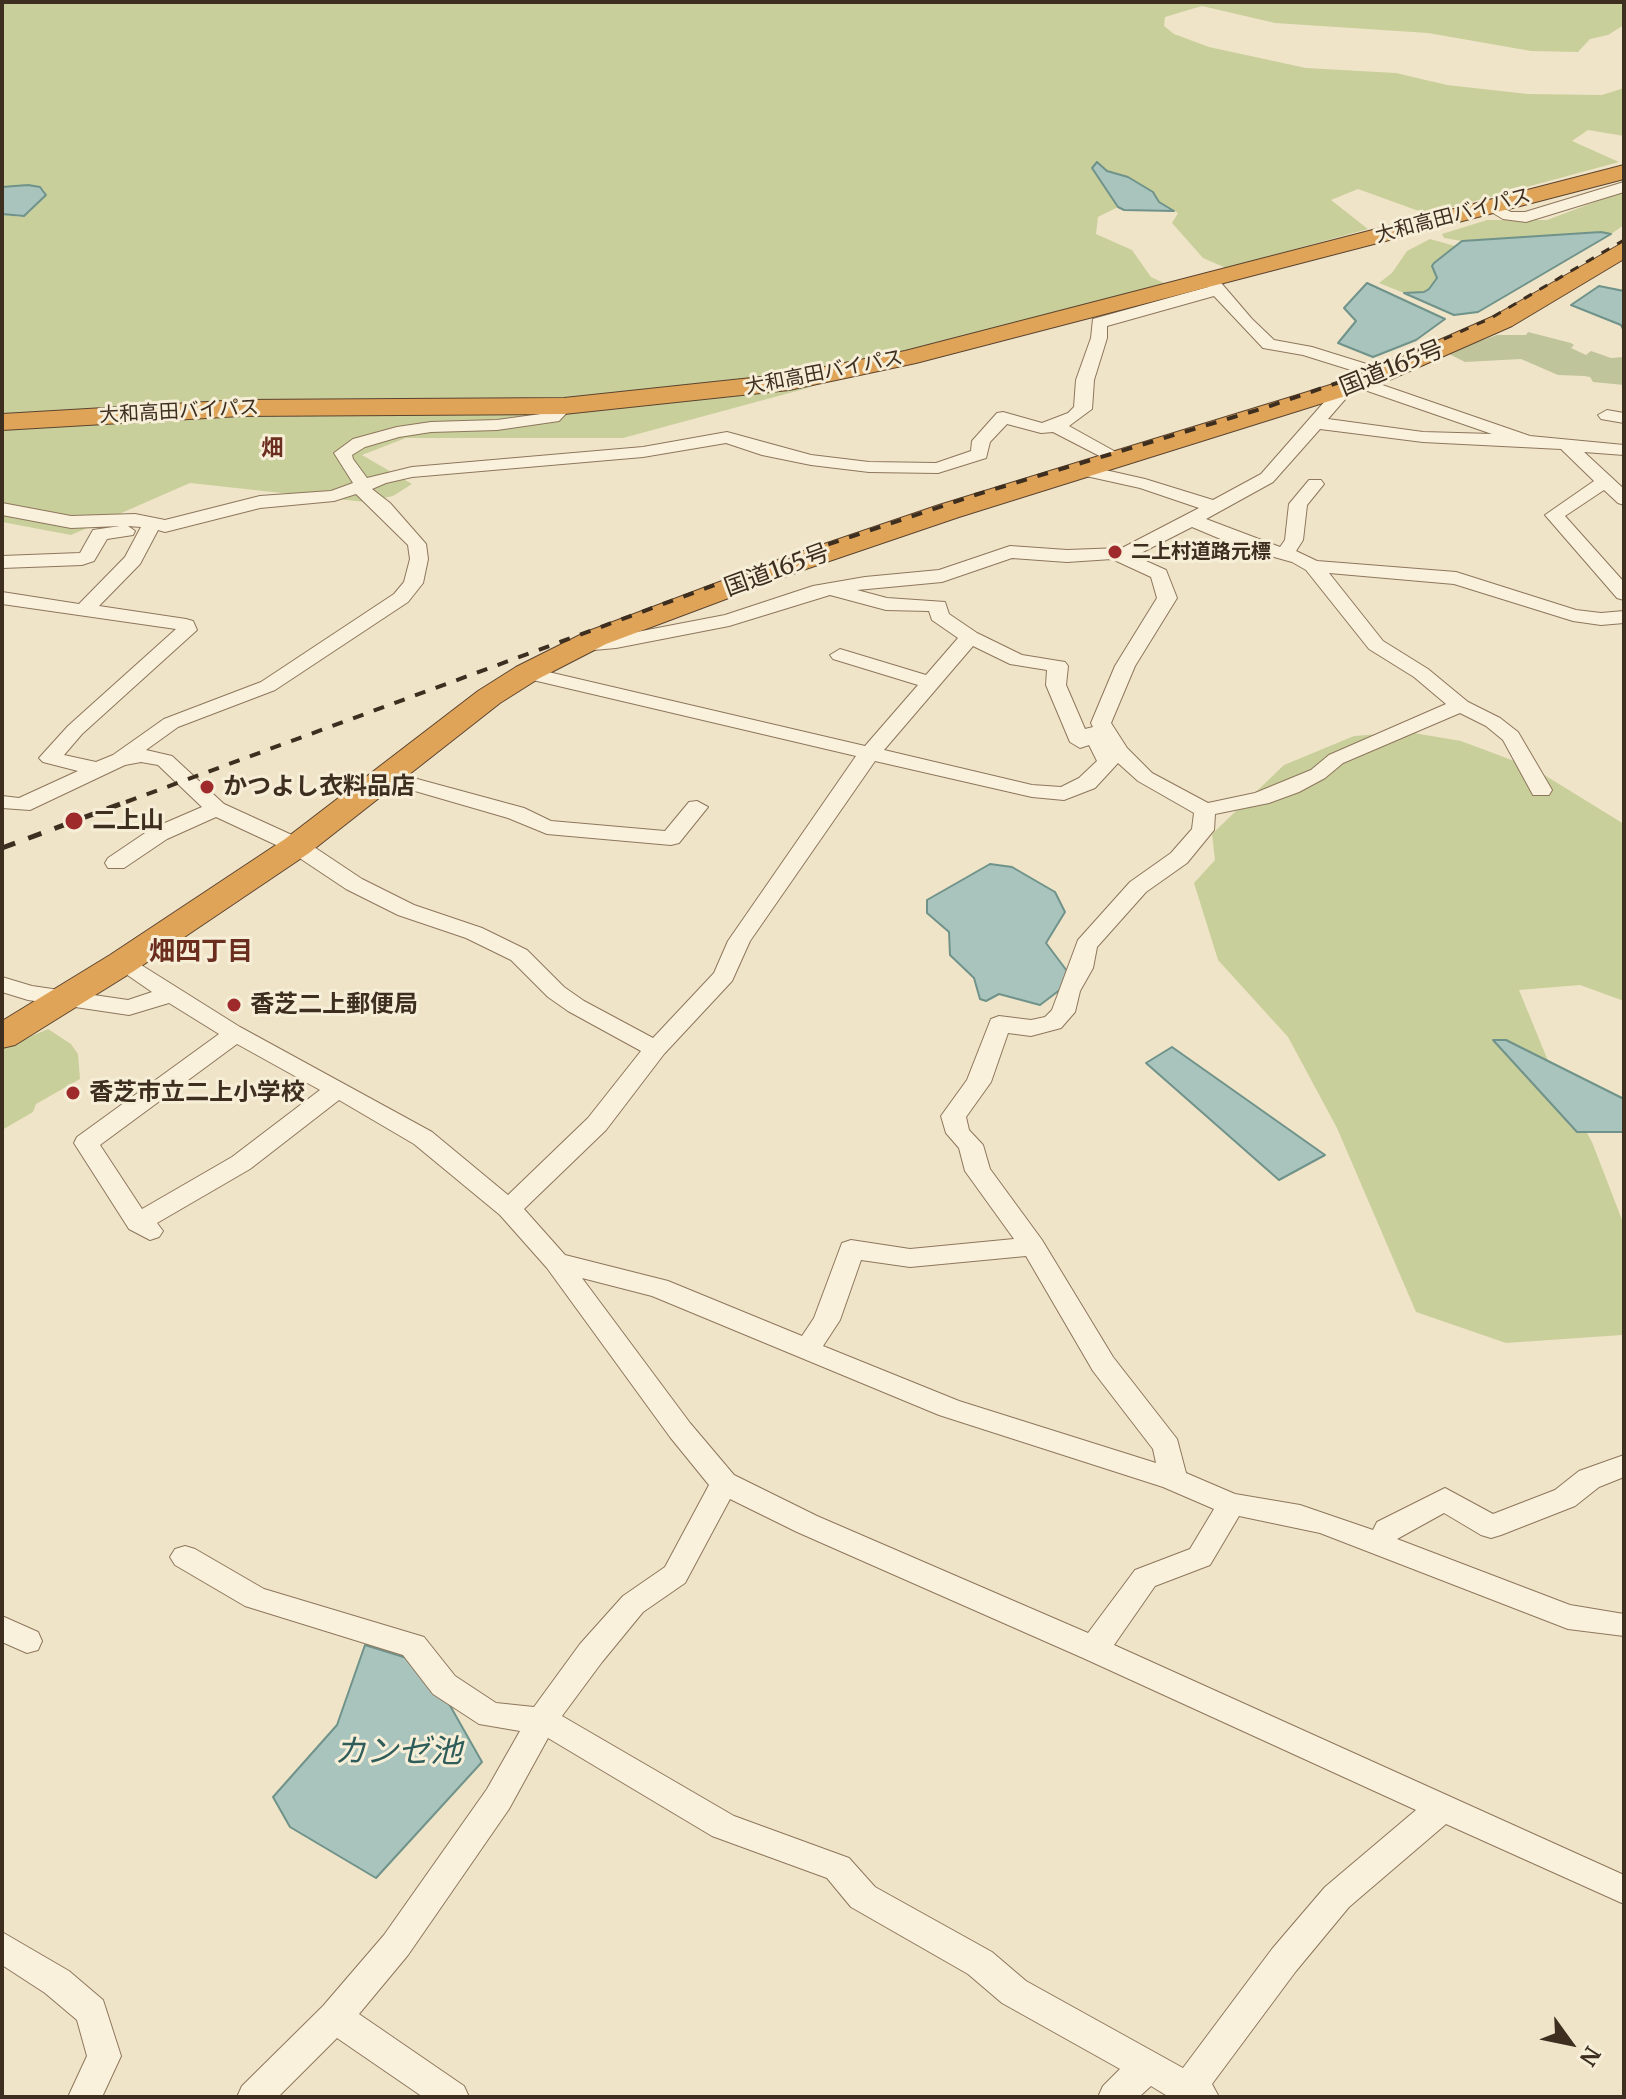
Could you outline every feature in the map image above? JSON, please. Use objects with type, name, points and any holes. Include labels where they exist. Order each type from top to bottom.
[{"type":"highway","name":"大和高田バイパス","points":[[2,422],[241,408],[564,406],[789,382],[907,358],[1213,285],[1491,207],[1622,178]]},
{"type":"highway","name":"国道165号","points":[[2,1037],[122,963],[297,846],[455,721],[527,673],[582,645],[796,563],[1364,382],[1503,321],[1624,249]]},
{"type":"street","points":[[2,586],[12,562],[75,561],[87,557],[100,534],[157,526],[260,502],[315,499],[412,472],[643,452],[727,437],[768,451],[811,460],[869,467],[938,468],[980,454],[981,441],[1003,417],[1041,428],[1056,426],[1083,409],[1085,380],[1099,338],[1099,323],[1213,285],[1269,344],[1306,351],[1364,382],[1528,441]]},
{"type":"street","points":[[582,645],[616,642],[729,620],[830,589],[942,576],[1010,552],[1067,556],[1118,555],[1193,520],[1267,478],[1318,423],[1364,382]]},
{"type":"street","points":[[2,802],[22,805],[120,759],[171,723],[268,686],[401,598],[413,583],[419,559],[417,544],[362,487],[343,453],[359,443],[408,430],[497,425],[553,417],[564,406]]},
{"type":"street","points":[[1318,423],[1423,437],[1528,441],[1624,450]]},
{"type":"street","points":[[1056,426],[1117,460]]},
{"type":"street","points":[[1566,444],[1624,499]]},
{"type":"street","points":[[1083,470],[1145,484],[1216,507]]},
{"type":"street","points":[[1606,481],[1554,515],[1624,594]]},
{"type":"street","points":[[1285,554],[1294,540],[1298,504],[1315,484]]},
{"type":"street","points":[[2,509],[71,522],[135,520],[157,526]]},
{"type":"street","points":[[1193,520],[1313,566],[1456,578],[1573,615],[1601,619],[1624,617]]},
{"type":"street","points":[[86,608],[133,560],[157,526]]},
{"type":"street","points":[[1101,723],[1125,666],[1167,598],[1159,574],[1118,555]]},
{"type":"street","points":[[1313,566],[1376,645],[1421,673],[1461,706],[1493,722],[1511,736],[1541,790]]},
{"type":"street","points":[[942,576],[939,616],[970,637],[1017,660],[1058,666],[1056,685],[1080,742]]},
{"type":"street","points":[[830,589],[886,604],[938,606]]},
{"type":"street","points":[[2,598],[186,625],[187,630],[75,730],[50,758],[98,769]]},
{"type":"street","points":[[509,1209],[597,1124],[656,1049],[724,976],[739,941],[857,768],[874,752],[970,637]]},
{"type":"street","points":[[840,655],[932,683]]},
{"type":"street","points":[[527,673],[874,752],[1000,785],[1064,794],[1087,783],[1108,762],[1089,724],[1101,723]]},
{"type":"street","points":[[1101,723],[1119,752],[1145,777],[1205,810],[1261,798],[1291,787],[1318,774],[1336,759],[1417,722],[1461,706]]},
{"type":"street","points":[[120,759],[141,756],[165,760],[216,809],[297,846],[354,884],[406,910],[474,933],[519,955],[556,992],[576,1006],[656,1049]]},
{"type":"street","points":[[384,776],[516,813],[547,827],[671,838],[697,807]]},
{"type":"street","points":[[116,863],[159,834],[216,809]]},
{"type":"street","points":[[1173,1479],[1167,1446],[1103,1364],[1033,1246],[978,1171],[971,1145],[958,1133],[953,1116],[979,1082],[999,1024],[1031,1028],[1053,1023],[1063,1012],[1068,991],[1081,968],[1086,945],[1138,887],[1192,845],[1203,830],[1205,810]]},
{"type":"street","points":[[122,963],[235,1034],[423,1138],[509,1209],[556,1262],[680,1430],[724,1483],[807,1524],[1094,1649],[1624,1890]]},
{"type":"street","points":[[2,984],[28,993],[129,1008],[172,994]]},
{"type":"street","points":[[235,1034],[86,1143],[144,1227],[241,1163],[337,1089]]},
{"type":"street","points":[[807,1350],[827,1320],[851,1249],[910,1258],[1033,1246]]},
{"type":"street","points":[[556,1262],[659,1288],[949,1408],[1173,1479],[1231,1504],[1300,1516],[1568,1617],[1623,1627]]},
{"type":"street","points":[[1381,1544],[1387,1530],[1445,1499],[1491,1527],[1565,1498],[1589,1479],[1624,1466]]},
{"type":"street","points":[[254,2097],[335,2017],[396,1945],[498,1799],[542,1720],[591,1653],[633,1604],[675,1575],[724,1483]]},
{"type":"street","points":[[1094,1649],[1145,1578],[1200,1557],[1231,1504]]},
{"type":"street","points":[[185,1557],[255,1598],[413,1646],[444,1685],[490,1715],[542,1720],[723,1826],[838,1868],[863,1897],[980,1963],[1014,1992],[1195,2093],[1284,1960],[1337,1897],[1444,1806]]},
{"type":"street","points":[[2,1947],[57,1982],[91,2011],[104,2056],[85,2097]]},
{"type":"street","points":[[335,2017],[452,2097]]},
{"type":"street","points":[[1115,2097],[1147,2067]]},
{"type":"green space","points":[[2,2],[1624,2],[1624,25],[1608,35],[1590,39],[1578,52],[1531,51],[1428,33],[1275,23],[1202,6],[1165,17],[1164,26],[1174,34],[1209,47],[1306,68],[1396,73],[1447,85],[1528,94],[1602,95],[1624,88],[1624,136],[1588,130],[1572,141],[1619,162],[1427,214],[1358,189],[1331,200],[1368,229],[1226,268],[1203,258],[1172,223],[1178,213],[1159,202],[1152,192],[1128,177],[1093,168],[1118,207],[1098,217],[1096,234],[1132,250],[1151,277],[1166,284],[880,359],[808,388],[623,438],[406,438],[362,455],[412,484],[393,496],[365,502],[190,483],[71,535],[2,522],[2,214],[20,217],[30,212],[45,191],[28,185],[2,187]]},
{"type":"green space","points":[[1624,191],[1624,225],[1611,234],[1462,241],[1444,238],[1442,234],[1487,220],[1547,220]]},
{"type":"green space","points":[[1430,239],[1455,246],[1434,263],[1437,278],[1429,289],[1404,293],[1379,283],[1392,273],[1407,251]]},
{"type":"green space","points":[[1528,332],[1571,343],[1574,345],[1571,348],[1586,355],[1591,351],[1611,358],[1624,357],[1624,385],[1593,382],[1590,377],[1584,376],[1558,375],[1521,359],[1465,362],[1447,353],[1497,335],[1526,335]]},
{"type":"green space","points":[[1408,732],[1461,741],[1533,768],[1624,824],[1624,1001],[1580,985],[1519,990],[1551,1068],[1592,1142],[1624,1225],[1622,1335],[1506,1343],[1416,1312],[1337,1128],[1288,1037],[1218,960],[1194,883],[1215,860],[1212,834],[1284,765],[1354,736]]},
{"type":"green space","points":[[48,1029],[71,1044],[78,1054],[80,1079],[36,1104],[33,1112],[2,1130],[2,1049]]},
{"type":"water","points":[[1097,162],[1107,171],[1128,177],[1153,192],[1159,202],[1174,211],[1124,210],[1118,207],[1092,168]]},
{"type":"water","points":[[2,187],[40,187],[46,195],[24,216],[2,214]]},
{"type":"water","points":[[1601,232],[1611,234],[1478,312],[1454,315],[1404,293],[1429,289],[1437,278],[1432,266],[1434,263],[1462,241]]},
{"type":"water","points":[[1367,283],[1445,319],[1416,340],[1373,357],[1338,343],[1356,321],[1344,308]]},
{"type":"water","points":[[1599,286],[1624,291],[1624,331],[1621,325],[1571,305]]},
{"type":"water","points":[[990,864],[1012,867],[1055,892],[1065,912],[1046,943],[1067,971],[1061,989],[1040,1005],[999,994],[986,1001],[980,999],[974,978],[950,955],[949,932],[927,913],[927,900]]},
{"type":"water","points":[[1493,1040],[1506,1040],[1624,1099],[1624,1132],[1577,1132]]},
{"type":"water","points":[[1172,1047],[1325,1155],[1279,1180],[1146,1063]]},
{"type":"water","name":"カンゼ池","points":[[365,1645],[410,1659],[448,1702],[482,1762],[376,1878],[290,1827],[273,1797],[337,1725]]},
{"type":"railway","points":[[1411,354],[1491,318],[1624,240]]},
{"type":"railway","points":[[126,802],[788,558],[975,495],[1267,407],[1372,371],[1416,352]]},
{"type":"railway","points":[[2,848],[131,800]]},
{"type":"place","name":"二上村道路元標","points":[[1115,552]]},
{"type":"place","name":"かつよし衣料品店","points":[[207,787]]},
{"type":"place","name":"二上山","points":[[74,821]]},
{"type":"place","name":"香芝二上郵便局","points":[[234,1005]]},
{"type":"place","name":"香芝市立二上小学校","points":[[73,1093]]},
{"type":"district","name":"畑","points":[[272,449]]},
{"type":"district","name":"畑四丁目","points":[[201,953]]}]
